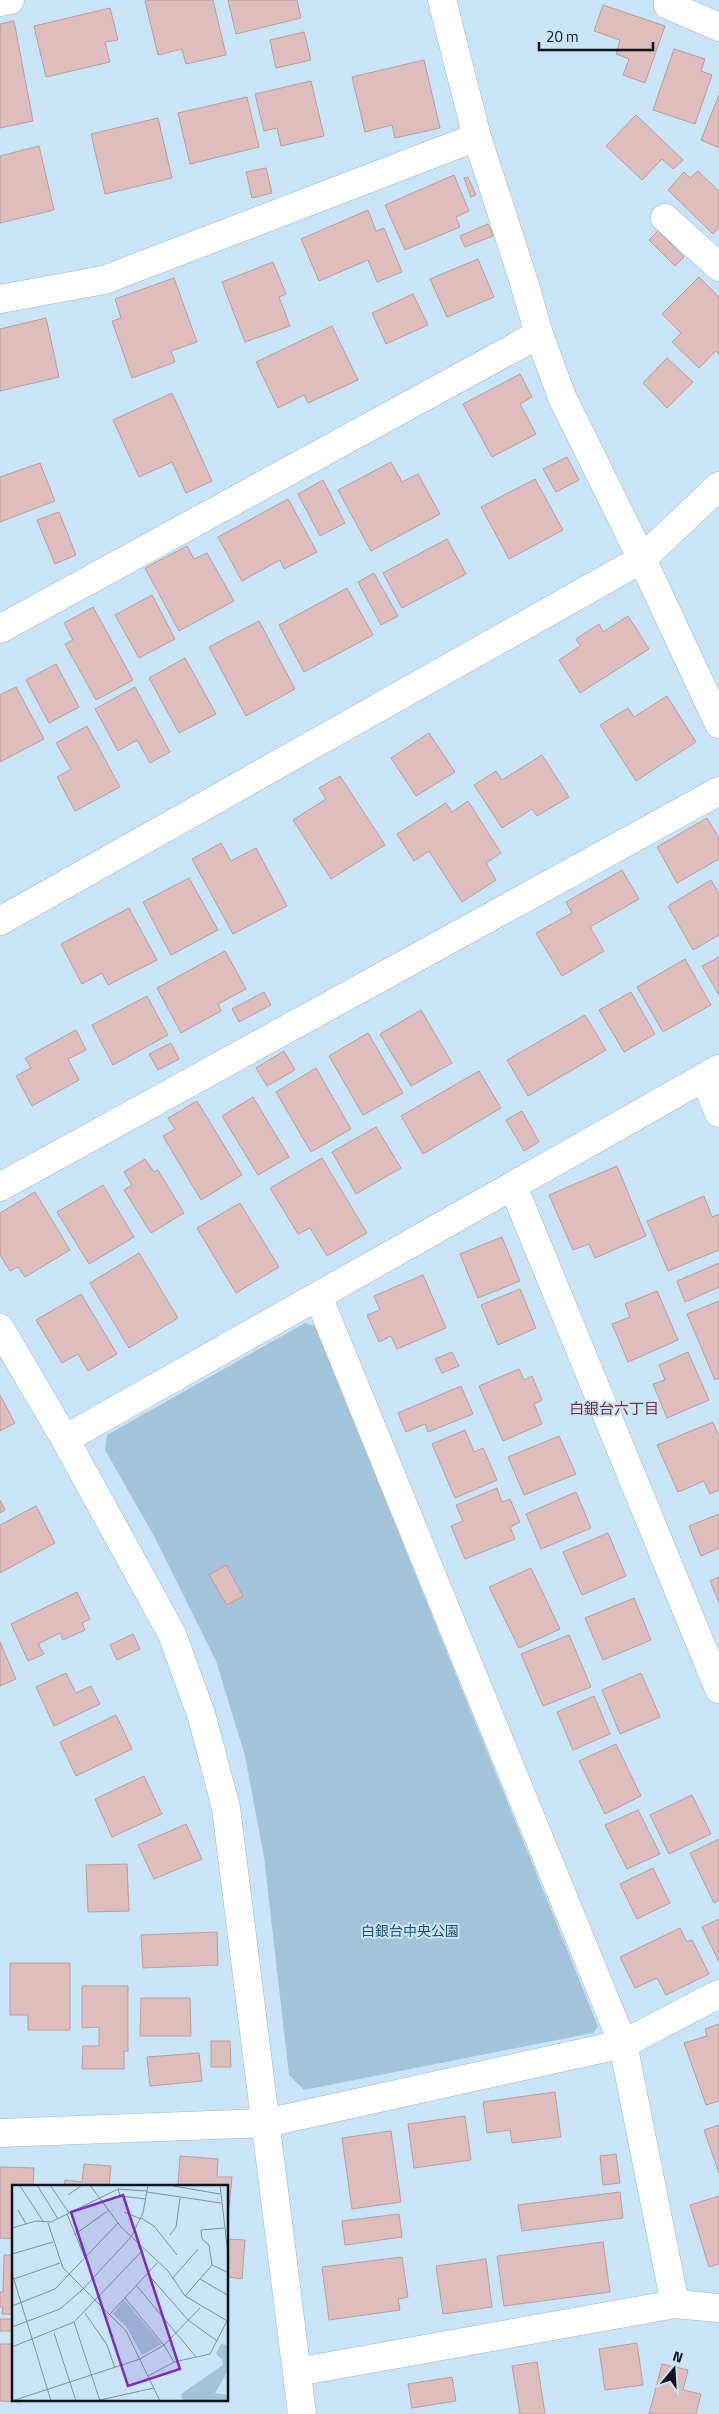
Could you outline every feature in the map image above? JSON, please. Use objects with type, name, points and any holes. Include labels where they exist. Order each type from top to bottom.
[{"type":"street","points":[[0,2],[10,0]]},
{"type":"street","points":[[442,0],[477,137],[539,334],[562,397],[642,559],[719,724]]},
{"type":"street","points":[[668,0],[668,5],[719,27]]},
{"type":"street","points":[[0,299],[104,280],[477,137]]},
{"type":"street","points":[[665,218],[719,268]]},
{"type":"street","points":[[0,629],[539,334]]},
{"type":"street","points":[[0,921],[642,559],[719,486]]},
{"type":"street","points":[[0,1187],[719,791]]},
{"type":"street","points":[[65,1439],[712,1073],[719,1113]]},
{"type":"street","points":[[513,1186],[719,1689]]},
{"type":"street","points":[[318,1296],[623,2044],[675,2304]]},
{"type":"street","points":[[0,1328],[65,1439],[172,1634],[202,1717],[226,1808],[302,2414]]},
{"type":"street","points":[[0,2132],[266,2123],[623,2044],[719,1994]]},
{"type":"street","points":[[297,2372],[675,2304],[719,2308]]},
{"type":"green space","name":"白銀台中央公園","points":[[305,1323],[315,1326],[598,2026],[593,2033],[304,2090],[289,2075],[264,1857],[245,1756],[216,1661],[154,1536],[105,1450],[107,1435]]},
{"type":"building","points":[[213,0],[226,55],[186,64],[182,49],[158,55],[145,1]]},
{"type":"building","points":[[228,0],[297,0],[301,18],[236,34]]},
{"type":"building","points":[[603,5],[665,26],[645,83],[623,75],[629,59],[616,54],[620,40],[594,31]]},
{"type":"building","points":[[110,8],[118,40],[105,42],[110,62],[46,77],[34,26]]},
{"type":"building","points":[[14,21],[33,121],[0,128],[0,24]]},
{"type":"building","points":[[304,32],[311,60],[276,68],[270,40]]},
{"type":"building","points":[[674,49],[705,59],[701,71],[712,75],[695,124],[653,110]]},
{"type":"building","points":[[424,60],[440,128],[395,138],[392,125],[365,132],[352,77]]},
{"type":"building","points":[[311,81],[324,136],[281,146],[277,128],[264,131],[255,94]]},
{"type":"building","points":[[719,95],[719,148],[701,140]]},
{"type":"building","points":[[247,97],[259,147],[190,164],[178,113]]},
{"type":"building","points":[[636,115],[683,160],[673,169],[662,159],[642,180],[606,146]]},
{"type":"building","points":[[158,118],[172,178],[105,194],[91,134]]},
{"type":"building","points":[[39,146],[54,210],[0,223],[0,156]]},
{"type":"building","points":[[266,168],[272,193],[252,198],[246,172]]},
{"type":"building","points":[[698,171],[719,191],[719,228],[713,234],[668,190],[684,172],[690,178]]},
{"type":"building","points":[[454,175],[469,211],[456,217],[460,227],[405,250],[385,205]]},
{"type":"building","points":[[468,177],[476,195],[471,197],[464,178]]},
{"type":"building","points":[[368,210],[376,231],[384,228],[402,272],[377,282],[368,260],[319,281],[301,239]]},
{"type":"building","points":[[488,224],[493,236],[465,247],[460,236]]},
{"type":"building","points":[[658,231],[684,257],[675,266],[649,240]]},
{"type":"building","points":[[478,259],[494,297],[447,317],[430,279]]},
{"type":"building","points":[[273,262],[286,294],[279,297],[290,326],[245,342],[222,282]]},
{"type":"building","points":[[699,277],[719,297],[719,354],[716,351],[699,368],[672,342],[681,333],[662,314]]},
{"type":"building","points":[[174,278],[197,342],[171,351],[175,362],[132,378],[112,321],[121,318],[115,299]]},
{"type":"building","points":[[413,294],[428,325],[386,344],[372,313]]},
{"type":"building","points":[[46,318],[59,377],[0,391],[0,329]]},
{"type":"building","points":[[332,326],[358,380],[308,403],[304,395],[278,408],[256,362]]},
{"type":"building","points":[[667,358],[693,382],[667,408],[643,383]]},
{"type":"building","points":[[520,374],[532,397],[520,404],[536,434],[492,457],[463,404]]},
{"type":"building","points":[[172,393],[212,481],[186,493],[172,462],[139,477],[113,420]]},
{"type":"building","points":[[567,457],[579,480],[556,492],[543,469]]},
{"type":"building","points":[[391,462],[402,482],[418,474],[440,514],[371,551],[338,490]]},
{"type":"building","points":[[40,463],[55,501],[0,522],[0,477]]},
{"type":"building","points":[[535,479],[563,530],[509,559],[481,507]]},
{"type":"building","points":[[323,480],[345,523],[320,536],[298,494]]},
{"type":"building","points":[[288,499],[317,552],[284,569],[280,560],[242,581],[218,537]]},
{"type":"building","points":[[59,512],[76,555],[55,564],[37,520]]},
{"type":"building","points":[[447,539],[466,574],[402,608],[383,573]]},
{"type":"building","points":[[187,546],[194,559],[207,553],[234,601],[179,631],[145,568]]},
{"type":"building","points":[[374,573],[398,616],[381,625],[358,582]]},
{"type":"building","points":[[347,588],[373,635],[304,672],[279,625]]},
{"type":"building","points":[[152,595],[175,639],[139,658],[115,615]]},
{"type":"building","points":[[93,607],[133,680],[96,700],[65,644],[73,640],[64,623]]},
{"type":"building","points":[[628,616],[649,649],[580,693],[559,660],[580,646],[576,639],[599,624],[603,632]]},
{"type":"building","points":[[259,621],[295,689],[246,716],[209,647]]},
{"type":"building","points":[[185,658],[216,714],[179,733],[149,678]]},
{"type":"building","points":[[56,664],[79,707],[49,723],[26,680]]},
{"type":"building","points":[[16,687],[44,739],[0,762],[0,695]]},
{"type":"building","points":[[135,687],[170,752],[150,763],[137,740],[118,751],[95,709]]},
{"type":"building","points":[[667,696],[696,742],[636,781],[600,725],[628,708],[634,717]]},
{"type":"building","points":[[87,726],[120,787],[75,811],[57,777],[71,769],[56,743]]},
{"type":"building","points":[[429,733],[455,772],[416,796],[391,758]]},
{"type":"building","points":[[542,755],[569,797],[537,816],[532,809],[502,828],[474,785],[496,771],[502,780]]},
{"type":"building","points":[[340,776],[385,845],[331,879],[293,820],[326,799],[319,788]]},
{"type":"building","points":[[468,801],[501,853],[486,863],[496,880],[462,902],[429,851],[414,861],[397,834],[446,803],[452,812]]},
{"type":"building","points":[[707,818],[719,838],[719,859],[677,883],[657,847]]},
{"type":"building","points":[[221,843],[231,861],[256,848],[287,906],[233,934],[192,859]]},
{"type":"building","points":[[622,870],[639,899],[590,927],[604,951],[562,976],[536,933],[572,913],[566,902]]},
{"type":"building","points":[[189,878],[218,930],[171,955],[143,902]]},
{"type":"building","points":[[711,880],[719,893],[719,935],[693,950],[668,906]]},
{"type":"building","points":[[129,908],[157,960],[108,985],[102,973],[82,984],[61,944]]},
{"type":"building","points":[[225,951],[246,989],[218,1004],[221,1011],[181,1033],[157,988]]},
{"type":"building","points":[[719,957],[719,995],[702,966]]},
{"type":"building","points":[[685,959],[711,1005],[663,1032],[637,987]]},
{"type":"building","points":[[264,992],[271,1005],[239,1022],[232,1009]]},
{"type":"building","points":[[631,992],[655,1034],[624,1052],[599,1010]]},
{"type":"building","points":[[147,996],[168,1035],[113,1065],[92,1025]]},
{"type":"building","points":[[421,1010],[452,1063],[411,1086],[380,1034]]},
{"type":"building","points":[[585,1015],[606,1050],[528,1096],[507,1060]]},
{"type":"building","points":[[76,1030],[86,1050],[68,1059],[79,1080],[32,1106],[16,1076],[31,1068],[25,1058]]},
{"type":"building","points":[[368,1033],[403,1093],[363,1115],[329,1056]]},
{"type":"building","points":[[171,1043],[179,1059],[158,1070],[149,1054]]},
{"type":"building","points":[[284,1051],[295,1070],[267,1086],[256,1068]]},
{"type":"building","points":[[316,1068],[351,1129],[311,1152],[276,1092]]},
{"type":"building","points":[[479,1071],[501,1108],[423,1154],[401,1116]]},
{"type":"building","points":[[253,1097],[289,1157],[258,1175],[222,1116]]},
{"type":"building","points":[[197,1101],[242,1175],[201,1200],[163,1136],[175,1129],[168,1118]]},
{"type":"building","points":[[522,1111],[539,1142],[524,1151],[506,1120]]},
{"type":"building","points":[[376,1127],[401,1168],[356,1194],[332,1152]]},
{"type":"building","points":[[322,1158],[367,1233],[327,1256],[310,1228],[298,1234],[270,1188]]},
{"type":"building","points":[[145,1159],[154,1172],[158,1170],[184,1213],[151,1233],[124,1190],[132,1185],[124,1172]]},
{"type":"building","points":[[617,1166],[646,1236],[595,1258],[589,1244],[573,1250],[549,1195]]},
{"type":"building","points":[[103,1185],[134,1237],[89,1264],[57,1212]]},
{"type":"building","points":[[35,1192],[70,1250],[25,1277],[18,1267],[10,1271],[0,1255],[0,1213]]},
{"type":"building","points":[[704,1196],[712,1217],[719,1214],[719,1250],[668,1271],[647,1221]]},
{"type":"building","points":[[240,1203],[279,1267],[236,1293],[197,1228]]},
{"type":"building","points":[[502,1237],[520,1281],[478,1298],[460,1254]]},
{"type":"building","points":[[139,1253],[178,1318],[129,1348],[90,1283]]},
{"type":"building","points":[[719,1263],[719,1287],[685,1302],[677,1281]]},
{"type":"building","points":[[423,1275],[446,1328],[397,1349],[391,1336],[379,1342],[367,1315],[380,1310],[374,1296]]},
{"type":"building","points":[[520,1289],[536,1328],[498,1345],[481,1305]]},
{"type":"building","points":[[657,1291],[678,1340],[628,1362],[612,1324],[630,1317],[625,1304]]},
{"type":"building","points":[[81,1294],[117,1354],[88,1371],[78,1354],[62,1363],[36,1320]]},
{"type":"building","points":[[719,1301],[719,1378],[715,1380],[687,1314]]},
{"type":"building","points":[[452,1352],[459,1366],[442,1373],[435,1359]]},
{"type":"building","points":[[688,1352],[709,1400],[667,1418],[653,1384],[665,1380],[659,1365]]},
{"type":"building","points":[[519,1369],[524,1380],[532,1376],[542,1400],[534,1404],[542,1424],[503,1441],[479,1386]]},
{"type":"building","points":[[461,1386],[473,1414],[428,1432],[425,1424],[406,1432],[398,1413]]},
{"type":"building","points":[[0,1395],[15,1423],[0,1431]]},
{"type":"building","points":[[713,1422],[719,1436],[719,1490],[710,1494],[704,1481],[678,1492],[657,1445]]},
{"type":"building","points":[[465,1430],[474,1452],[483,1448],[497,1480],[455,1498],[432,1444]]},
{"type":"building","points":[[559,1436],[576,1474],[524,1495],[508,1457]]},
{"type":"building","points":[[497,1488],[502,1502],[510,1499],[520,1522],[510,1527],[515,1539],[465,1559],[451,1526],[463,1521],[456,1505]]},
{"type":"building","points":[[576,1492],[591,1528],[541,1549],[526,1514]]},
{"type":"building","points":[[0,1500],[5,1510],[0,1513]]},
{"type":"building","points":[[36,1506],[55,1543],[0,1573],[0,1525]]},
{"type":"building","points":[[719,1514],[719,1548],[701,1556],[689,1526]]},
{"type":"building","points":[[608,1533],[626,1576],[582,1595],[563,1552]]},
{"type":"building","points":[[226,1565],[243,1596],[227,1605],[209,1575]]},
{"type":"building","points":[[531,1568],[560,1629],[519,1648],[489,1587]]},
{"type":"building","points":[[719,1577],[719,1602],[710,1581]]},
{"type":"building","points":[[77,1592],[90,1619],[82,1623],[85,1630],[63,1640],[60,1633],[38,1644],[44,1654],[28,1661],[11,1624]]},
{"type":"building","points":[[634,1598],[651,1640],[603,1660],[585,1618]]},
{"type":"building","points":[[133,1634],[140,1649],[117,1660],[110,1645]]},
{"type":"building","points":[[569,1635],[591,1687],[543,1706],[521,1654]]},
{"type":"building","points":[[0,1642],[16,1679],[0,1686]]},
{"type":"building","points":[[66,1673],[76,1693],[91,1686],[100,1704],[54,1726],[36,1687]]},
{"type":"building","points":[[641,1673],[660,1717],[620,1734],[602,1690]]},
{"type":"building","points":[[594,1696],[610,1734],[573,1750],[557,1712]]},
{"type":"building","points":[[116,1715],[132,1749],[76,1776],[60,1742]]},
{"type":"building","points":[[616,1744],[641,1796],[605,1814],[579,1761]]},
{"type":"building","points":[[144,1776],[162,1814],[112,1837],[95,1799]]},
{"type":"building","points":[[692,1795],[711,1834],[669,1854],[650,1815]]},
{"type":"building","points":[[638,1810],[660,1854],[627,1869],[605,1825]]},
{"type":"building","points":[[186,1824],[202,1859],[154,1879],[138,1845]]},
{"type":"building","points":[[719,1839],[719,1900],[714,1903],[690,1853]]},
{"type":"building","points":[[127,1864],[129,1911],[88,1912],[86,1865]]},
{"type":"building","points":[[653,1868],[670,1903],[637,1919],[620,1884]]},
{"type":"building","points":[[719,1919],[719,1962],[702,1927]]},
{"type":"building","points":[[680,1928],[687,1942],[692,1940],[709,1974],[666,1995],[657,1978],[635,1988],[620,1957]]},
{"type":"building","points":[[217,1932],[218,1965],[143,1968],[141,1935]]},
{"type":"building","points":[[10,1963],[70,1963],[70,2030],[28,2030],[28,2015],[10,2015]]},
{"type":"building","points":[[82,1986],[128,1986],[128,2051],[124,2051],[124,2069],[82,2069],[83,2046],[99,2046],[99,2027],[82,2028]]},
{"type":"building","points":[[141,1998],[190,1998],[191,2036],[140,2036]]},
{"type":"building","points":[[719,2024],[719,2101],[706,2105],[684,2043],[707,2036],[705,2029]]},
{"type":"building","points":[[211,2041],[230,2041],[231,2067],[211,2067]]},
{"type":"building","points":[[199,2053],[202,2081],[150,2086],[147,2057]]},
{"type":"building","points":[[555,2092],[561,2137],[512,2143],[510,2130],[487,2133],[483,2102]]},
{"type":"building","points":[[465,2116],[471,2160],[414,2168],[408,2124]]},
{"type":"building","points":[[719,2125],[719,2173],[704,2130]]},
{"type":"building","points":[[391,2131],[401,2202],[352,2209],[342,2138]]},
{"type":"building","points":[[616,2154],[620,2183],[603,2185],[600,2156]]},
{"type":"building","points":[[180,2156],[218,2159],[217,2177],[232,2177],[229,2207],[229,2185],[178,2185]]},
{"type":"building","points":[[84,2164],[111,2166],[109,2185],[64,2185],[65,2180],[82,2182]]},
{"type":"building","points":[[0,2167],[34,2168],[33,2185],[12,2185],[12,2239],[0,2238]]},
{"type":"building","points":[[620,2192],[623,2218],[522,2231],[518,2205]]},
{"type":"building","points":[[719,2196],[719,2264],[709,2267],[690,2205]]},
{"type":"building","points":[[399,2214],[402,2237],[345,2245],[342,2221]]},
{"type":"building","points":[[229,2239],[245,2240],[242,2279],[229,2277]]},
{"type":"building","points":[[603,2242],[610,2292],[504,2306],[497,2256]]},
{"type":"building","points":[[4,2255],[12,2255],[12,2314],[2,2314],[3,2307],[0,2307],[0,2292],[3,2292]]},
{"type":"building","points":[[402,2257],[408,2297],[398,2299],[400,2310],[329,2320],[322,2267]]},
{"type":"building","points":[[486,2259],[492,2307],[443,2314],[436,2266]]},
{"type":"building","points":[[0,2319],[12,2319],[12,2331],[0,2331]]},
{"type":"building","points":[[637,2343],[643,2385],[605,2390],[599,2349]]},
{"type":"building","points":[[0,2344],[12,2344],[12,2402],[0,2401]]},
{"type":"building","points":[[537,2362],[545,2414],[520,2414],[512,2366]]},
{"type":"building","points":[[662,2364],[688,2370],[683,2390],[701,2394],[696,2414],[649,2414]]},
{"type":"building","points":[[452,2377],[456,2401],[412,2408],[408,2384]]},
{"type":"district","name":"白銀台六丁目","points":[[614,1408]]}]
